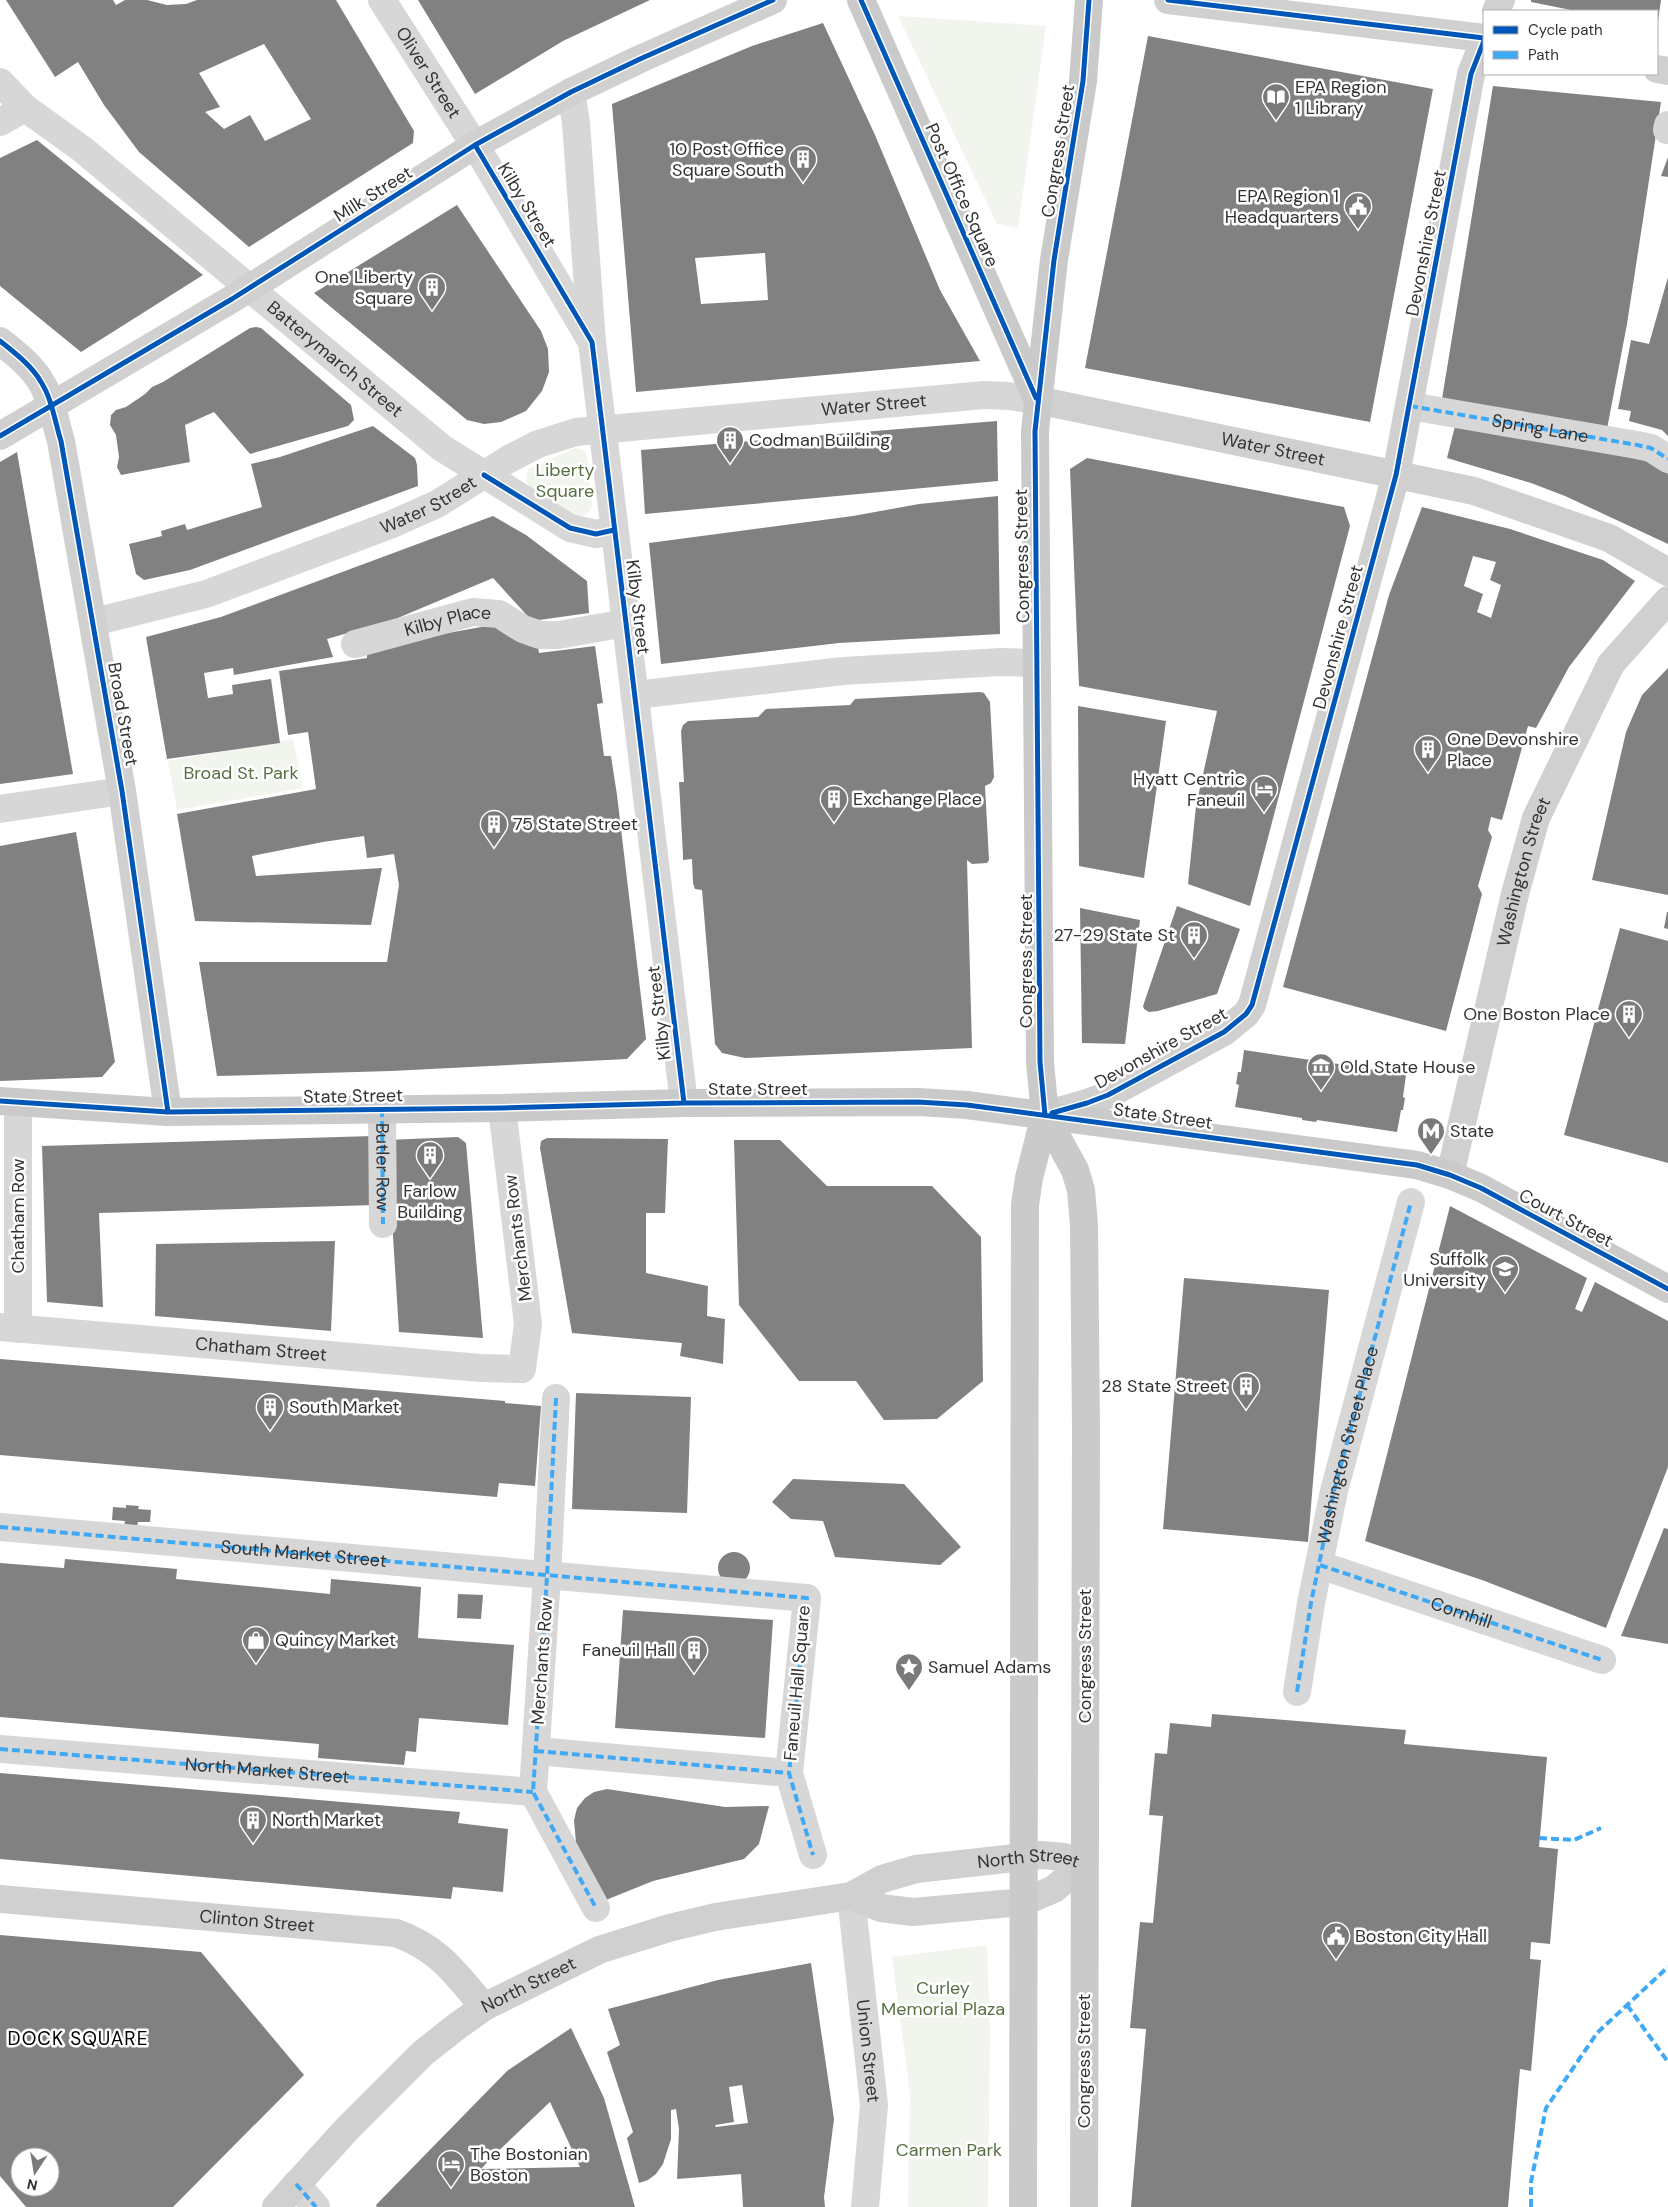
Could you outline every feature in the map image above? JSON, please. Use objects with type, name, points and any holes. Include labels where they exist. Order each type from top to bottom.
[{"type":"main road","name":"Milk Street","points":[[0,436],[249,288],[475,145],[571,92],[773,0]]},
{"type":"main road","name":"Post Office Square","points":[[861,0],[1037,400]]},
{"type":"main road","name":"Congress Street","points":[[1024,2207],[1025,1205],[1027,1186],[1045,1114],[1040,1055],[1034,431],[1054,260],[1083,81],[1089,0]]},
{"type":"main road","points":[[1168,0],[1262,5],[1483,39]]},
{"type":"main road","name":"Devonshire Street","points":[[1045,1114],[1087,1103],[1108,1095],[1224,1032],[1249,1010],[1273,930],[1396,475],[1471,74],[1483,42]]},
{"type":"main road","name":"Broad Street","points":[[0,341],[26,364],[41,382],[51,406],[61,441],[71,487],[122,792],[168,1112]]},
{"type":"main road","name":"Water Street","points":[[1037,400],[1474,490],[1600,535],[1668,572]]},
{"type":"main road","name":"Washington Street","points":[[1450,1175],[1515,894],[1536,818],[1611,664],[1668,600]]},
{"type":"main road","name":"State Street","points":[[9,1102],[168,1112],[502,1108],[684,1103],[934,1102],[1045,1114],[1403,1162],[1450,1175]]},
{"type":"main road","name":"Congress Street","points":[[1045,1114],[1076,1170],[1081,1190],[1084,1225],[1086,1431],[1084,2207]]},
{"type":"main road","name":"Court Street","points":[[1450,1175],[1482,1188],[1668,1289]]},
{"type":"main road","name":"North Street","points":[[276,2207],[347,2129],[423,2053],[484,2007],[599,1950],[660,1930],[737,1913],[852,1896],[882,1879],[916,1869],[1024,1857],[1064,1857],[1084,1864]]},
{"type":"main road","name":"North Street","points":[[852,1896],[881,1908],[913,1912],[1024,1902],[1054,1889],[1084,1864]]},
{"type":"main road","name":"Clinton Street","points":[[0,1899],[396,1933],[431,1949],[450,1967],[484,2007]]},
{"type":"street","name":"Oliver Street","points":[[382,0],[475,145]]},
{"type":"street","name":"Batterymarch Street","points":[[0,82],[26,108],[82,148],[442,448],[484,475]]},
{"type":"street","name":"Kilby Street","points":[[571,92],[576,123],[592,342],[684,1103]]},
{"type":"street","points":[[0,122],[26,108]]},
{"type":"street","name":"Kilby Street","points":[[475,145],[592,342]]},
{"type":"street","name":"Water Street","points":[[94,622],[206,594],[422,511],[460,491],[509,459],[558,437],[603,428],[984,395],[1037,400]]},
{"type":"street","name":"Spring Lane","points":[[1410,406],[1637,445],[1651,448],[1668,459]]},
{"type":"street","points":[[484,475],[570,528],[596,534],[614,530]]},
{"type":"street","name":"Kilby Place","points":[[355,644],[472,612],[500,614],[523,629],[540,635],[558,635],[626,623]]},
{"type":"street","points":[[635,695],[843,671],[1001,662],[1037,663]]},
{"type":"street","points":[[0,809],[122,792]]},
{"type":"street","name":"Chatham Row","points":[[9,1102],[9,1328]]},
{"type":"street","name":"Merchants Row","points":[[502,1108],[528,1324],[522,1369]]},
{"type":"street","name":"Butler Row","points":[[382,1109],[383,1224]]},
{"type":"street","name":"Washington Street Place","points":[[1297,1692],[1311,1603],[1334,1491],[1411,1202]]},
{"type":"street","name":"Chatham Street","points":[[9,1328],[481,1368],[522,1369]]},
{"type":"street","name":"Merchants Row","points":[[533,1792],[556,1398]]},
{"type":"street","name":"South Market Street","points":[[0,1527],[608,1581]]},
{"type":"street","name":"Cornhill","points":[[1320,1565],[1602,1660]]},
{"type":"street","name":"Faneuil Hall Square","points":[[536,1751],[789,1773],[807,1598],[608,1581]]},
{"type":"street","name":"North Market Street","points":[[0,1749],[533,1792]]},
{"type":"street","points":[[789,1773],[812,1855]]},
{"type":"street","points":[[533,1792],[596,1908]]},
{"type":"street","name":"Union Street","points":[[852,1896],[874,2105],[865,2207]]},
{"type":"street","points":[[296,2184],[316,2207]]},
{"type":"green space","points":[[898,16],[1046,26],[1018,228],[997,224]]},
{"type":"green space","name":"Liberty Square","points":[[574,448],[584,450],[587,456],[592,505],[588,513],[580,517],[531,488],[526,479],[529,469]]},
{"type":"green space","name":"Broad St. Park","points":[[293,739],[303,788],[177,810],[168,761]]},
{"type":"green space","points":[[987,1945],[990,2029],[988,2207],[908,2207],[910,2093],[892,1957]]},
{"type":"building","points":[[6,0],[113,0],[116,5],[125,0],[147,0],[167,5],[186,4],[197,0],[336,0],[414,131],[413,143],[249,247],[139,152],[104,105],[78,62],[55,77]],"holes":[[[264,44],[311,119],[265,141],[250,115],[224,129],[205,112],[220,107],[199,73]]]},
{"type":"building","points":[[418,0],[650,0],[563,41],[475,94]]},
{"type":"building","points":[[1531,0],[1661,0],[1658,21],[1658,10],[1571,10],[1531,2]]},
{"type":"building","points":[[823,23],[875,135],[940,290],[980,361],[636,392],[612,104],[752,46]],"holes":[[[765,253],[768,300],[701,304],[695,258]]]},
{"type":"building","points":[[1148,36],[1433,89],[1370,422],[1085,368]]},
{"type":"building","points":[[1493,86],[1661,102],[1627,324],[1607,429],[1442,399]]},
{"type":"building","points":[[37,140],[203,275],[81,352],[0,286],[0,158]]},
{"type":"building","points":[[1668,157],[1668,177],[1661,176]]},
{"type":"building","name":"One Liberty Square","points":[[457,205],[541,331],[548,349],[549,372],[542,391],[526,411],[501,422],[484,424],[467,420],[314,293]]},
{"type":"building","points":[[1668,277],[1668,436],[1662,430],[1629,421],[1631,411],[1618,409],[1631,340],[1649,344]]},
{"type":"building","points":[[250,328],[261,328],[351,405],[354,420],[348,426],[250,454],[214,412],[185,425],[190,462],[121,475],[117,467],[119,457],[116,435],[110,425],[111,415],[116,410],[126,407],[152,387]]},
{"type":"building","points":[[1457,418],[1650,458],[1668,474],[1668,544],[1565,496],[1531,483],[1447,458]]},
{"type":"building","points":[[997,421],[998,481],[645,514],[641,450]]},
{"type":"building","points":[[373,426],[415,458],[418,486],[190,570],[144,580],[136,574],[129,544],[162,536],[161,531],[185,524],[187,530],[262,507],[251,464],[280,457]]},
{"type":"building","points":[[17,452],[73,774],[0,784],[0,462]]},
{"type":"building","points":[[1087,458],[1344,507],[1350,526],[1250,906],[1188,884],[1196,806],[1217,711],[1079,686],[1070,469]]},
{"type":"building","points":[[998,496],[1000,634],[839,643],[661,664],[649,543],[853,516],[919,504]]},
{"type":"building","points":[[1422,507],[1510,529],[1603,560],[1635,581],[1569,667],[1536,728],[1528,726],[1502,820],[1491,817],[1488,830],[1492,837],[1478,886],[1482,894],[1446,1031],[1283,987],[1389,595]],"holes":[[[1473,556],[1496,562],[1490,580],[1501,585],[1491,618],[1477,612],[1483,594],[1464,586]]]},
{"type":"building","points":[[493,516],[526,535],[587,581],[589,613],[532,621],[493,578],[393,620],[327,639],[333,657],[234,675],[233,668],[204,673],[208,698],[233,694],[232,685],[271,679],[280,743],[167,759],[146,637],[221,617]]},
{"type":"building","name":"75 State Street","points":[[514,621],[536,634],[539,653],[595,646],[603,703],[597,704],[604,756],[611,756],[617,795],[646,1039],[627,1059],[391,1071],[217,1076],[199,962],[387,962],[399,885],[394,854],[367,858],[364,836],[323,842],[252,856],[256,876],[382,868],[371,925],[195,921],[177,814],[316,789],[308,732],[288,735],[279,671],[367,658],[367,652],[426,637]]},
{"type":"building","points":[[1668,668],[1668,895],[1592,880],[1626,732],[1642,695]]},
{"type":"building","points":[[984,693],[990,702],[994,777],[991,783],[985,786],[989,860],[987,863],[972,864],[967,860],[972,1048],[745,1058],[722,1053],[715,1044],[702,890],[695,889],[693,883],[692,859],[683,860],[679,782],[684,782],[681,731],[683,725],[688,721],[758,717],[766,709],[850,705],[855,699]]},
{"type":"building","points":[[1078,706],[1166,721],[1144,878],[1079,866]]},
{"type":"building","points":[[76,832],[115,1062],[102,1077],[0,1081],[0,846]]},
{"type":"building","name":"27-29 State St","points":[[1177,906],[1240,929],[1217,994],[1149,1012],[1143,1006]]},
{"type":"building","points":[[1080,908],[1140,920],[1125,1044],[1082,1043]]},
{"type":"building","points":[[1668,912],[1668,929],[1664,928]]},
{"type":"building","name":"One Boston Place","points":[[1620,928],[1668,941],[1668,1163],[1564,1135]]},
{"type":"building","name":"Old State House","points":[[1244,1050],[1311,1060],[1311,1057],[1319,1058],[1326,1060],[1326,1062],[1406,1075],[1403,1097],[1405,1098],[1397,1132],[1317,1120],[1316,1122],[1302,1120],[1302,1118],[1235,1107],[1239,1085],[1236,1084],[1238,1072],[1241,1072]]},
{"type":"building","points":[[373,1136],[375,1205],[99,1213],[103,1307],[47,1302],[42,1146]]},
{"type":"building","points":[[458,1137],[466,1143],[483,1338],[399,1332],[387,1140]]},
{"type":"building","points":[[547,1138],[668,1139],[665,1213],[646,1213],[646,1273],[708,1286],[707,1316],[725,1319],[723,1364],[680,1356],[682,1343],[572,1333],[540,1148],[541,1141]]},
{"type":"building","points":[[734,1140],[780,1140],[827,1186],[932,1186],[981,1237],[983,1381],[937,1419],[884,1420],[856,1381],[799,1381],[739,1305]]},
{"type":"building","points":[[1450,1206],[1587,1278],[1575,1309],[1582,1312],[1595,1282],[1668,1321],[1668,1467],[1606,1628],[1482,1580],[1365,1541]]},
{"type":"building","points":[[335,1241],[331,1331],[155,1316],[156,1244]]},
{"type":"building","name":"28 State Street","points":[[1184,1278],[1329,1290],[1308,1542],[1163,1529]]},
{"type":"building","name":"South Market","points":[[0,1359],[505,1401],[505,1403],[541,1406],[535,1486],[499,1483],[497,1497],[0,1455]]},
{"type":"building","points":[[576,1393],[691,1397],[687,1513],[572,1509]]},
{"type":"building","points":[[793,1479],[904,1484],[961,1547],[940,1565],[835,1557],[823,1521],[791,1519],[772,1502]]},
{"type":"building","points":[[126,1505],[139,1506],[138,1509],[151,1510],[150,1522],[138,1522],[137,1527],[124,1526],[125,1521],[112,1520],[113,1507],[126,1508]]},
{"type":"building","points":[[1664,1528],[1668,1529],[1668,1644],[1621,1636]]},
{"type":"building","points":[[734,1552],[740,1553],[745,1557],[749,1562],[749,1574],[745,1579],[740,1583],[734,1584],[728,1583],[723,1579],[719,1574],[718,1568],[719,1562],[723,1557],[728,1553]]},
{"type":"building","points":[[65,1559],[177,1569],[176,1579],[330,1594],[331,1579],[421,1587],[418,1638],[514,1645],[508,1725],[419,1718],[416,1752],[406,1751],[404,1765],[318,1758],[319,1744],[0,1717],[0,1563],[64,1568]]},
{"type":"building","points":[[458,1594],[483,1595],[481,1619],[457,1618]]},
{"type":"building","name":"Faneuil Hall","points":[[623,1610],[773,1620],[765,1738],[615,1728]]},
{"type":"building","name":"Boston City Hall","points":[[1212,1714],[1406,1730],[1404,1744],[1547,1757],[1539,1847],[1558,1849],[1550,1944],[1531,1942],[1530,1959],[1541,1960],[1531,2071],[1520,2069],[1508,2207],[1131,2207],[1146,2029],[1130,2028],[1140,1922],[1153,1923],[1163,1816],[1149,1815],[1155,1753],[1167,1754],[1170,1723],[1211,1727]]},
{"type":"building","name":"North Market","points":[[0,1773],[460,1812],[458,1823],[508,1829],[503,1892],[453,1887],[451,1899],[0,1859]]},
{"type":"building","points":[[607,1789],[725,1807],[769,1806],[759,1844],[744,1859],[653,1881],[596,1904],[576,1843],[574,1820],[577,1808],[585,1798],[594,1792]]},
{"type":"building","points":[[0,1935],[201,1952],[304,2075],[173,2207],[26,2207],[18,2197],[60,2197],[60,2147],[10,2147],[10,2188],[0,2176]]},
{"type":"building","points":[[811,1963],[834,2119],[824,2197],[825,2207],[743,2207],[741,2174],[677,2179],[679,2129],[676,2109],[671,2110],[671,2139],[663,2164],[656,2174],[648,2180],[639,2183],[627,2138],[633,2132],[607,2052],[620,2045],[608,2009],[718,1980]],"holes":[[[742,2085],[748,2123],[716,2127],[715,2125],[734,2122],[729,2087]]]},
{"type":"building","points":[[571,2028],[604,2098],[635,2207],[377,2207],[376,2205],[507,2071]],"holes":[[[550,2102],[580,2167],[481,2169]]]},
{"type":"marked path","points":[[1410,406],[1637,445],[1651,448],[1668,459]]},
{"type":"marked path","points":[[382,1109],[383,1224]]},
{"type":"marked path","points":[[1297,1692],[1311,1603],[1334,1491],[1411,1202]]},
{"type":"marked path","points":[[556,1398],[533,1792],[596,1908]]},
{"type":"marked path","points":[[0,1527],[807,1598],[789,1773],[813,1855]]},
{"type":"marked path","points":[[1320,1565],[1602,1660]]},
{"type":"marked path","points":[[0,1749],[533,1792]]},
{"type":"marked path","points":[[536,1751],[789,1773]]},
{"type":"marked path","points":[[1539,1838],[1574,1840],[1601,1828]]},
{"type":"marked path","points":[[1531,2207],[1531,2182],[1546,2108],[1597,2033],[1668,1967]]},
{"type":"marked path","points":[[1627,2005],[1668,2062]]},
{"type":"marked path","points":[[296,2184],[316,2207]]},
{"type":"cycle path","points":[[0,436],[232,299],[475,145],[571,92],[773,0]]},
{"type":"cycle path","points":[[861,0],[1036,398]]},
{"type":"cycle path","points":[[1045,1115],[1040,1062],[1035,431],[1054,260],[1083,81],[1089,0]]},
{"type":"cycle path","points":[[1168,0],[1483,38]]},
{"type":"cycle path","points":[[1052,1113],[1108,1095],[1224,1032],[1246,1014],[1252,1005],[1396,475],[1471,74],[1483,44]]},
{"type":"cycle path","points":[[475,145],[592,342],[684,1103]]},
{"type":"cycle path","points":[[0,341],[28,365],[41,382],[51,403],[61,441],[122,791],[168,1112]]},
{"type":"cycle path","points":[[484,475],[570,528],[596,534],[614,530]]},
{"type":"cycle path","points":[[0,1101],[168,1112],[502,1108],[684,1103],[918,1102],[967,1105],[1417,1165],[1450,1175],[1481,1188],[1668,1289]]},
{"type":"place","name":"EPA Region 1 Library","points":[[1276,121]]},
{"type":"place","name":"10 Post Office Square South","points":[[803,183]]},
{"type":"place","name":"EPA Region 1 Headquarters","points":[[1358,230]]},
{"type":"place","name":"One Liberty Square","points":[[432,311]]},
{"type":"place","name":"Codman Building","points":[[730,464]]},
{"type":"place","name":"One Devonshire Place","points":[[1428,773]]},
{"type":"place","name":"Hyatt Centric Faneuil","points":[[1264,813]]},
{"type":"place","name":"Exchange Place","points":[[834,823]]},
{"type":"place","name":"75 State Street","points":[[494,848]]},
{"type":"place","name":"27-29 State St","points":[[1194,959]]},
{"type":"place","name":"One Boston Place","points":[[1629,1038]]},
{"type":"place","name":"Old State House","points":[[1321,1091]]},
{"type":"place","name":"State","points":[[1431,1155]]},
{"type":"place","name":"Farlow Building","points":[[430,1179]]},
{"type":"place","name":"Suffolk University","points":[[1505,1293]]},
{"type":"place","name":"28 State Street","points":[[1246,1410]]},
{"type":"place","name":"South Market","points":[[270,1431]]},
{"type":"place","name":"Quincy Market","points":[[256,1664]]},
{"type":"place","name":"Faneuil Hall","points":[[694,1674]]},
{"type":"place","name":"Samuel Adams","points":[[909,1691]]},
{"type":"place","name":"North Market","points":[[253,1844]]},
{"type":"place","name":"Boston City Hall","points":[[1336,1960]]},
{"type":"place","name":"The Bostonian Boston","points":[[451,2188]]},
{"type":"district","name":"DOCK SQUARE","points":[[78,2038]]},
{"type":"park label","name":"Curley Memorial Plaza","points":[[943,1998]]},
{"type":"park label","name":"Carmen Park","points":[[949,2150]]}]
